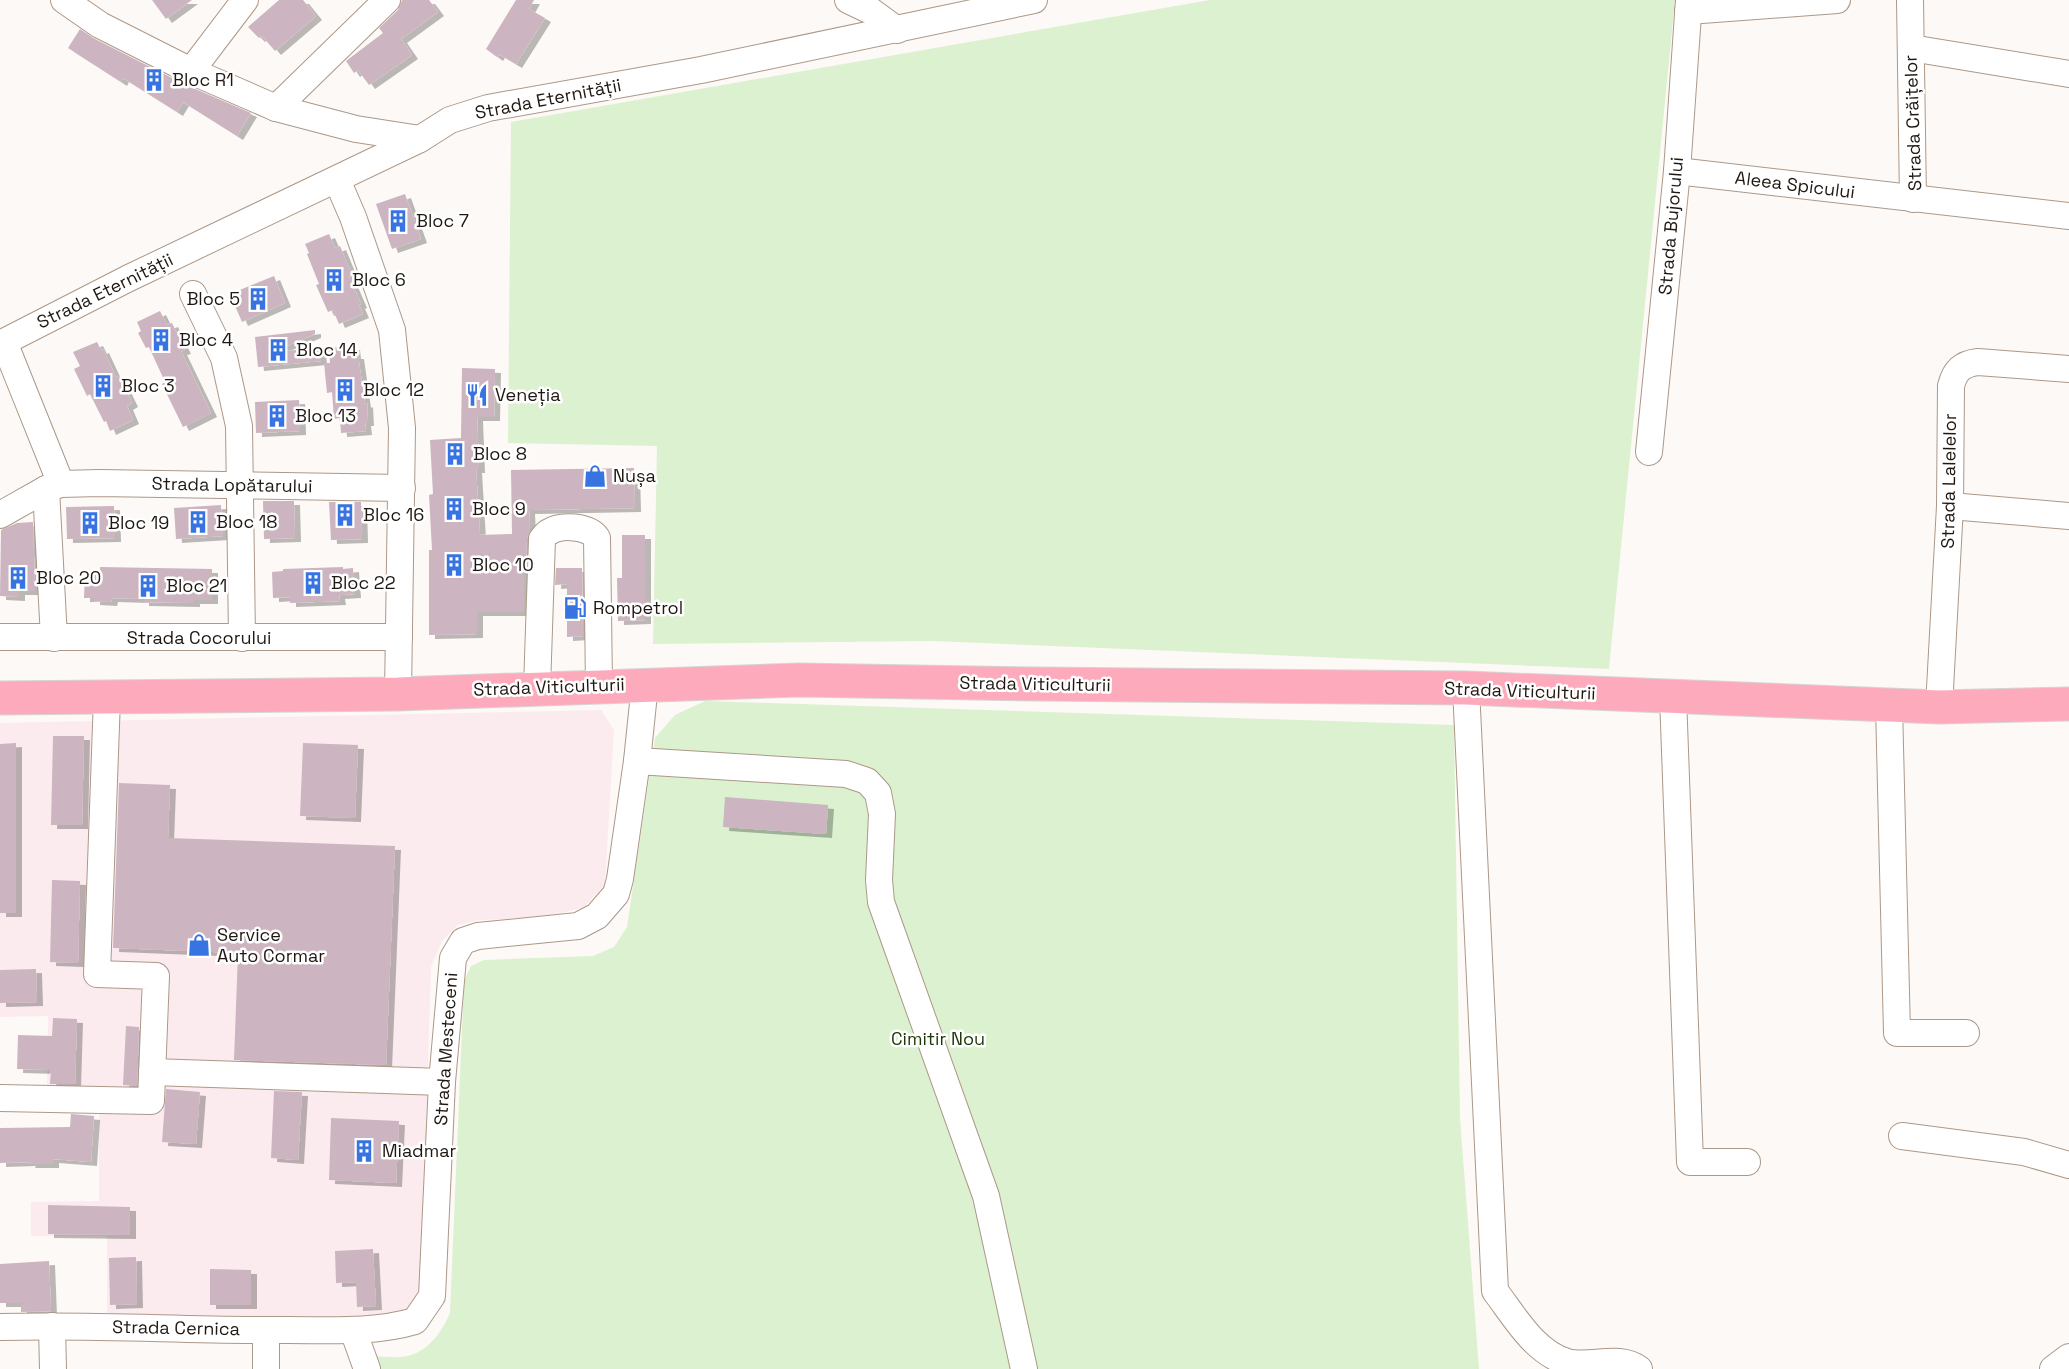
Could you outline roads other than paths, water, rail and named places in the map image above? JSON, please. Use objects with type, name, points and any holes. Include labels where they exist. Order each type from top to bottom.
[{"type":"main road","name":"Strada Viticulturii","points":[[0,698],[398,694],[799,680],[1466,688],[1939,707],[2069,704]]},
{"type":"street","points":[[64,0],[100,25],[191,71],[276,108],[356,129],[420,139]]},
{"type":"street","points":[[191,71],[245,0]]},
{"type":"street","points":[[276,108],[387,0]]},
{"type":"street","points":[[848,0],[871,10],[897,30]]},
{"type":"street","name":"Strada Eternității","points":[[2,343],[129,278],[420,139],[450,120],[488,108],[701,70],[1034,0]]},
{"type":"street","points":[[1689,6],[1837,0]]},
{"type":"street","name":"Strada Crăițelor","points":[[1910,0],[1913,199],[2069,216]]},
{"type":"street","name":"Strada Bujorului","points":[[1649,452],[1677,171],[1689,6]]},
{"type":"street","points":[[1911,48],[2069,74]]},
{"type":"street","name":"Aleea Spicului","points":[[1677,171],[1913,199]]},
{"type":"street","points":[[337,180],[353,217],[392,330],[402,428],[398,694]]},
{"type":"street","points":[[193,294],[224,358],[239,426],[242,638]]},
{"type":"street","points":[[2,343],[54,487],[54,638]]},
{"type":"street","name":"Strada Lalelelor","points":[[1939,707],[1950,506],[1951,386],[1954,376],[1960,367],[1967,363],[1978,362],[2069,369]]},
{"type":"street","name":"Strada Lopătarului","points":[[0,514],[54,487],[99,483],[402,488]]},
{"type":"street","points":[[1950,506],[2069,516]]},
{"type":"street","points":[[537,688],[542,539],[548,532],[566,528],[585,529],[595,534],[597,538],[599,686]]},
{"type":"street","name":"Strada Cocorului","points":[[0,637],[399,637]]},
{"type":"street","name":"Strada Mesteceni","points":[[353,1330],[392,1328],[415,1321],[432,1296],[442,1082],[453,958],[463,941],[478,936],[578,926],[597,916],[616,894],[638,761],[645,684]]},
{"type":"street","points":[[1466,688],[1495,1291],[1540,1349],[1568,1362],[1631,1363],[1639,1369]]},
{"type":"street","points":[[1673,696],[1690,1162],[1747,1162]]},
{"type":"street","points":[[0,1098],[151,1101],[156,976],[97,974],[107,698]]},
{"type":"street","points":[[1889,705],[1897,1033],[1966,1033]]},
{"type":"street","points":[[638,761],[846,774],[867,781],[878,793],[882,814],[879,880],[881,902],[987,1196],[1024,1369]]},
{"type":"street","points":[[152,1072],[442,1082]]},
{"type":"street","points":[[1902,1136],[2024,1152],[2069,1165]]},
{"type":"street","points":[[52,1326],[53,1369]]},
{"type":"street","name":"Strada Cernica","points":[[0,1327],[353,1330]]},
{"type":"street","points":[[266,1330],[266,1369]]},
{"type":"street","points":[[353,1330],[367,1369]]},
{"type":"street","points":[[2053,1369],[2069,1357]]},
{"type":"place","name":"Bloc R1","points":[[154,80]]},
{"type":"place","name":"Bloc 7","points":[[398,221]]},
{"type":"place","name":"Bloc 6","points":[[334,280]]},
{"type":"place","name":"Bloc 5","points":[[258,299]]},
{"type":"place","name":"Bloc 4","points":[[161,340]]},
{"type":"place","name":"Bloc 14","points":[[278,350]]},
{"type":"place","name":"Bloc 3","points":[[103,386]]},
{"type":"place","name":"Bloc 12","points":[[345,390]]},
{"type":"place","name":"Veneția","points":[[477,395]]},
{"type":"place","name":"Bloc 13","points":[[277,416]]},
{"type":"place","name":"Bloc 8","points":[[455,454]]},
{"type":"place","name":"Nușa","points":[[595,476]]},
{"type":"place","name":"Bloc 9","points":[[454,509]]},
{"type":"place","name":"Bloc 16","points":[[345,515]]},
{"type":"place","name":"Bloc 18","points":[[198,522]]},
{"type":"place","name":"Bloc 19","points":[[90,523]]},
{"type":"place","name":"Bloc 10","points":[[454,565]]},
{"type":"place","name":"Bloc 20","points":[[18,578]]},
{"type":"place","name":"Bloc 22","points":[[313,583]]},
{"type":"place","name":"Bloc 21","points":[[148,586]]},
{"type":"place","name":"Rompetrol","points":[[575,608]]},
{"type":"place","name":"Service Auto Cormar","points":[[199,945]]},
{"type":"place","name":"Miadmar","points":[[364,1151]]},
{"type":"park label","name":"Cimitir Nou","points":[[938,1039]]}]
